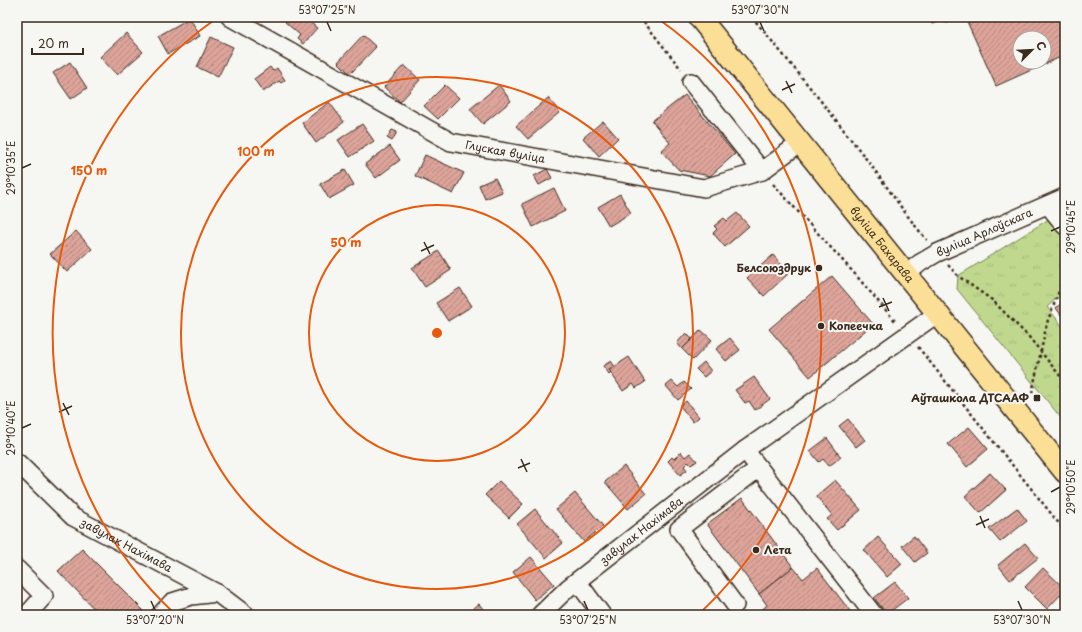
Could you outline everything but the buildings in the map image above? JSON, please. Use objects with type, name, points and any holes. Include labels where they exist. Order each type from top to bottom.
[{"type":"main road","name":"вуліца Бахарава","points":[[699,17],[1065,472]]},
{"type":"street","name":"Глуская вуліца","points":[[230,17],[451,142],[704,188],[762,171],[800,143]]},
{"type":"street","points":[[691,82],[762,171]]},
{"type":"street","name":"вуліца Арлоўскага","points":[[906,274],[920,263],[937,253],[1065,198]]},
{"type":"street","points":[[1048,205],[1065,226]]},
{"type":"street","name":"завулак Нахімава","points":[[540,615],[568,588],[745,450],[938,313]]},
{"type":"street","points":[[745,450],[874,615]]},
{"type":"street","name":"завулак Нахімава","points":[[17,462],[73,517],[217,593],[246,615]]},
{"type":"street","points":[[735,605],[679,530],[759,468]]},
{"type":"street","points":[[17,569],[44,596],[27,615]]},
{"type":"street","points":[[577,581],[602,615]]},
{"type":"street","points":[[160,615],[172,602],[191,596],[217,593]]},
{"type":"path","points":[[640,17],[691,82]]},
{"type":"path","points":[[752,17],[818,97],[937,253],[958,276],[992,300],[1029,336],[1065,382]]},
{"type":"path","points":[[1032,393],[1047,323],[1059,291],[1065,286]]},
{"type":"green space","points":[[1049,219],[1065,239],[1065,291],[1047,307],[1065,329],[1065,423],[957,289],[958,276]]},
{"type":"place","name":"Белсоюздрук","points":[[819,268]]},
{"type":"place","name":"Копеечка","points":[[821,326]]},
{"type":"place","name":"Аўташкола ДТСААФ","points":[[1037,398]]},
{"type":"place","name":"Лета","points":[[756,550]]}]
